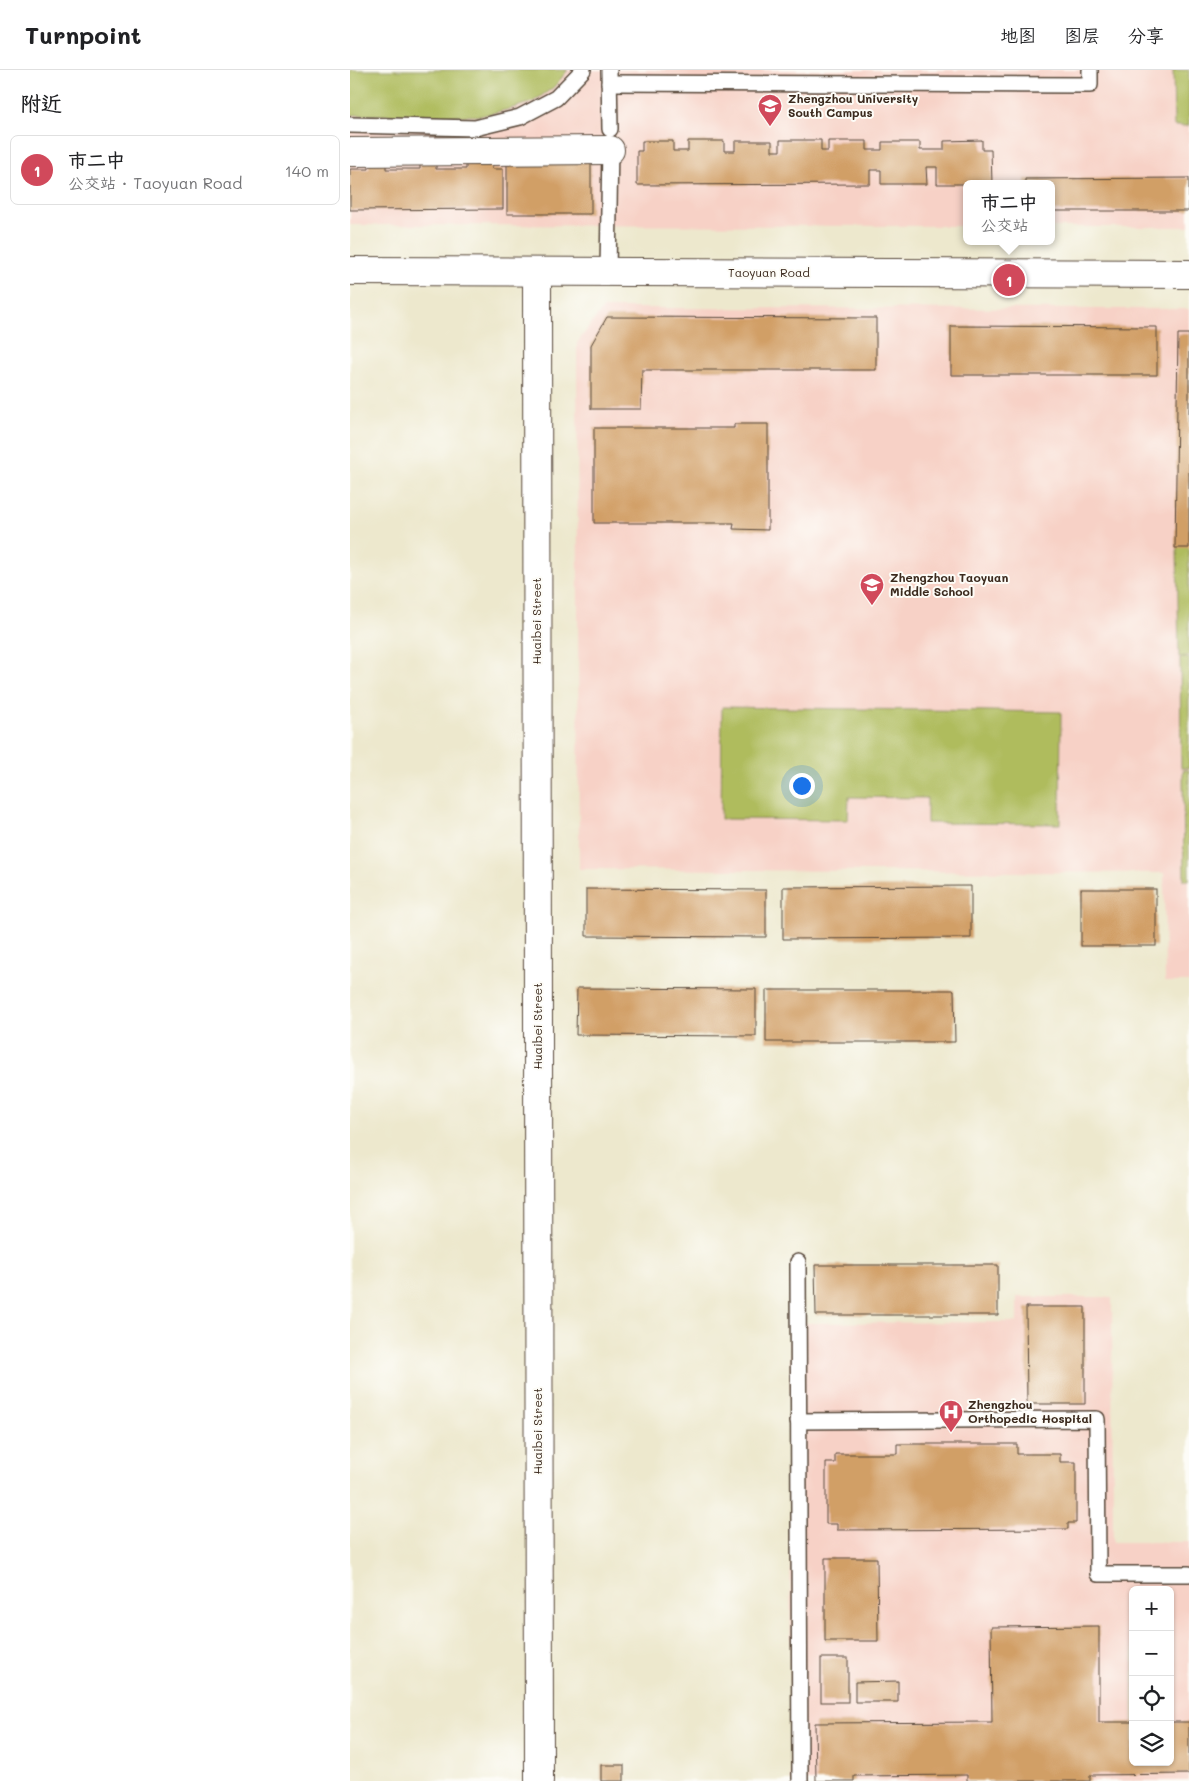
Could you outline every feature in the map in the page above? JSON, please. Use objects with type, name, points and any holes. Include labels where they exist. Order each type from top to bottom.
[{"type":"street","points":[[350,152],[610,141]]},
{"type":"street","name":"Taoyuan Road","points":[[350,271],[1189,274]]},
{"type":"street","name":"Huaibei Street","points":[[536,272],[538,1781]]},
{"type":"lane","points":[[350,125],[475,128],[520,116],[556,98],[583,70]]},
{"type":"lane","points":[[608,272],[609,76],[1090,85],[1090,70]]},
{"type":"lane","points":[[798,1262],[800,1781]]},
{"type":"lane","points":[[798,1421],[1098,1420],[1098,1574],[1189,1574]]},
{"type":"shaded area","name":"Zhengzhou University South Campus","points":[[350,70],[1189,70],[1189,227],[1055,227],[1055,180],[963,180],[963,226],[350,225]]},
{"type":"shaded area","name":"Zhengzhou Taoyuan Middle School","points":[[603,308],[1189,309],[1189,982],[1165,982],[1164,873],[579,869],[577,343]]},
{"type":"shaded area","name":"Zhengzhou Orthopedic Hospital","points":[[1017,1297],[1112,1297],[1113,1542],[1189,1542],[1189,1781],[791,1781],[790,1323],[1017,1322]]},
{"type":"green space","points":[[350,70],[568,70],[554,87],[533,102],[480,116],[350,115]]},
{"type":"green space","points":[[1173,70],[1189,70],[1189,126],[1174,126]]},
{"type":"green space","points":[[1177,547],[1189,547],[1189,656],[1179,657]]},
{"type":"green space","points":[[1180,658],[1189,658],[1189,768],[1181,768]]},
{"type":"green space","points":[[722,707],[1061,712],[1060,824],[927,823],[927,798],[849,797],[848,820],[721,819]]},
{"type":"green space","points":[[1183,770],[1189,770],[1189,880],[1184,880]]},
{"type":"building","points":[[780,140],[821,140],[821,151],[828,151],[828,141],[867,141],[867,150],[882,150],[882,142],[920,142],[920,150],[944,150],[944,141],[982,140],[982,150],[991,150],[992,180],[963,180],[963,184],[937,184],[937,167],[926,167],[927,184],[881,184],[881,170],[870,170],[870,184],[637,185],[637,151],[642,151],[642,141],[673,141],[673,151],[688,151],[688,141],[724,141],[724,151],[735,151],[735,141],[772,141],[772,151],[780,151]]},
{"type":"building","points":[[507,151],[591,151],[591,214],[507,214]]},
{"type":"building","points":[[369,162],[386,162],[386,169],[420,169],[420,162],[436,162],[436,169],[466,169],[466,162],[492,162],[492,169],[503,169],[503,209],[350,210],[350,169],[369,169]]},
{"type":"building","points":[[1189,178],[1189,211],[1055,211],[1055,180],[1025,179]]},
{"type":"building","points":[[607,317],[876,318],[876,370],[642,370],[641,409],[591,409],[591,345]]},
{"type":"building","points":[[951,326],[1157,327],[1157,375],[951,375]]},
{"type":"building","points":[[1178,334],[1189,334],[1189,548],[1175,548]]},
{"type":"building","points":[[734,424],[768,424],[768,530],[733,529],[734,523],[594,523],[594,428],[734,428]]},
{"type":"building","points":[[971,886],[971,938],[783,939],[783,887]]},
{"type":"building","points":[[586,889],[766,890],[766,937],[586,936]]},
{"type":"building","points":[[1081,889],[1156,889],[1156,946],[1081,946]]},
{"type":"building","points":[[577,988],[756,989],[756,1036],[576,1035]]},
{"type":"building","points":[[766,990],[954,990],[955,1042],[766,1042]]},
{"type":"building","points":[[815,1265],[998,1265],[998,1315],[816,1315]]},
{"type":"building","points":[[1026,1307],[1085,1307],[1085,1404],[1027,1404]]},
{"type":"building","points":[[897,1444],[1017,1444],[1017,1454],[1060,1454],[1060,1462],[1076,1462],[1076,1523],[1068,1523],[1068,1529],[837,1530],[837,1524],[826,1524],[826,1463],[835,1463],[835,1454],[897,1454]]},
{"type":"building","points":[[825,1558],[877,1558],[878,1641],[825,1641]]},
{"type":"building","points":[[1099,1626],[1099,1722],[1129,1722],[1129,1766],[1174,1766],[1174,1722],[1189,1722],[1189,1774],[1090,1775],[1090,1781],[967,1781],[967,1775],[854,1776],[854,1781],[816,1781],[815,1723],[992,1722],[991,1627]]},
{"type":"building","points":[[821,1658],[848,1658],[848,1702],[821,1702]]},
{"type":"building","points":[[898,1681],[898,1702],[855,1702],[855,1682]]},
{"type":"building","points":[[601,1765],[624,1765],[624,1781],[601,1781]]},
{"type":"place","name":"Zhengzhou University South Campus","points":[[770,127]]},
{"type":"place","name":"市二中","points":[[1009,280]]},
{"type":"place","name":"Zhengzhou Taoyuan Middle School","points":[[872,606]]},
{"type":"place","name":"Zhengzhou Orthopedic Hospital","points":[[951,1433]]}]
